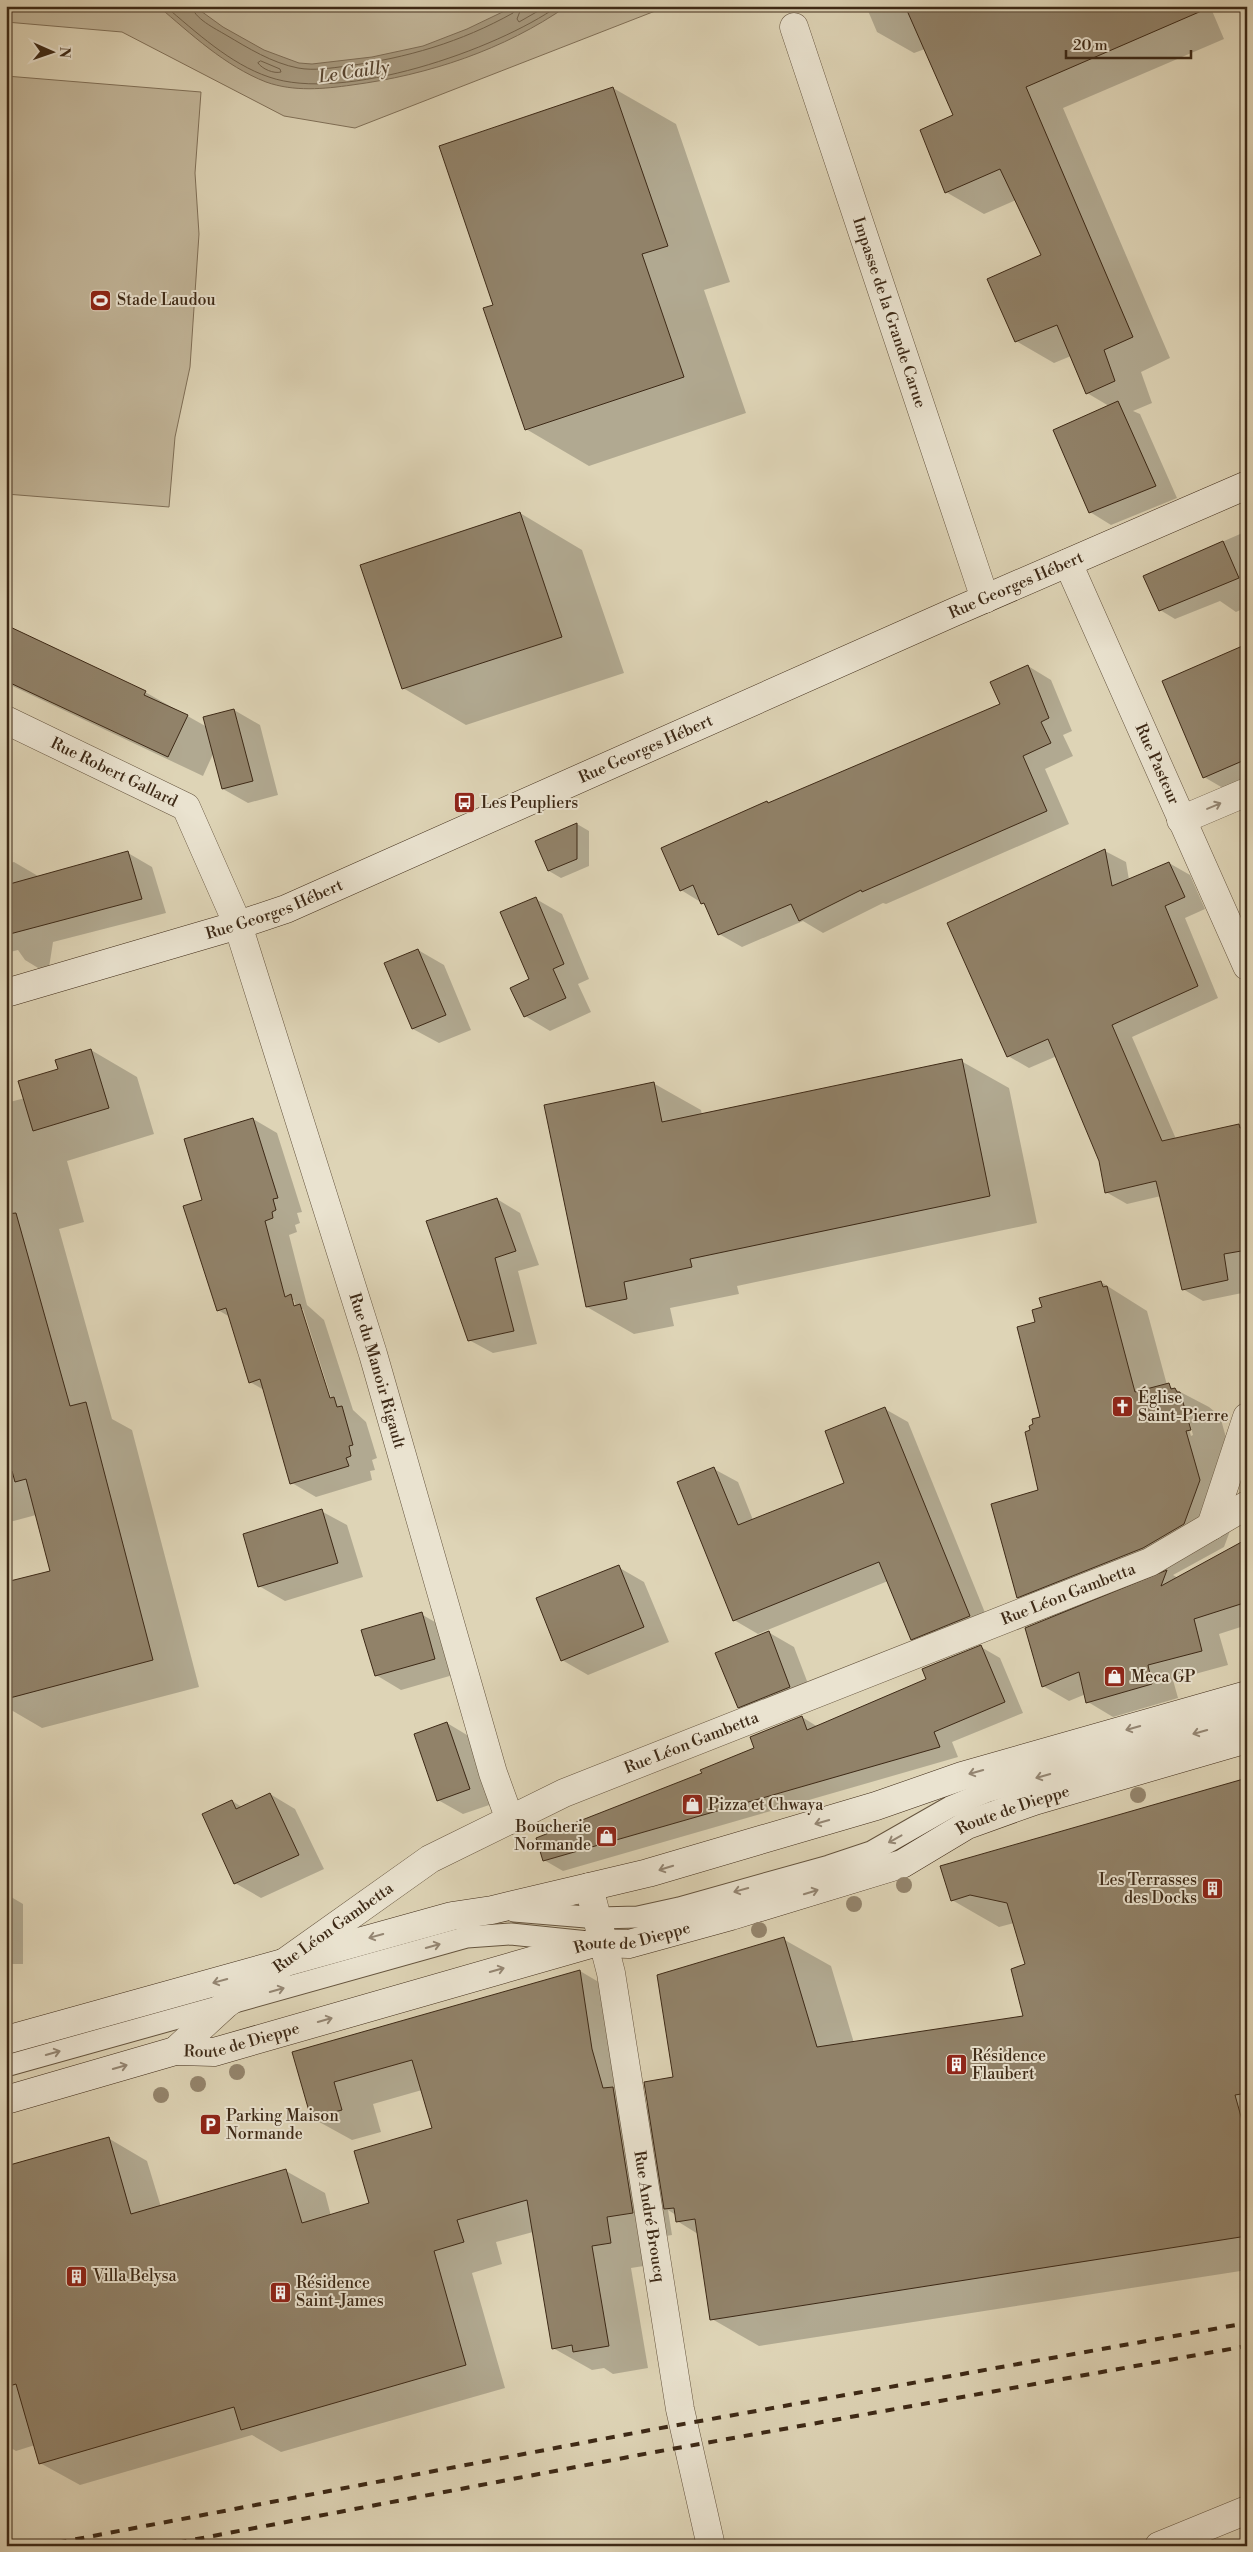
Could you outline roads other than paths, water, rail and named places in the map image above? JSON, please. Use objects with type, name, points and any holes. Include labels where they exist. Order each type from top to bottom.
[{"type":"street","name":"Impasse de la Grande Carue","points":[[794,27],[985,598]]},
{"type":"street","name":"Rue Georges Hébert","points":[[6,993],[238,925],[286,908],[985,598],[1247,485]]},
{"type":"street","name":"Rue Pasteur","points":[[1068,563],[1247,966]]},
{"type":"street","name":"Rue Robert Gallard","points":[[6,720],[186,807],[238,925]]},
{"type":"street","points":[[1181,820],[1247,792]]},
{"type":"street","name":"Rue du Manoir Rigault","points":[[238,925],[373,1354],[493,1773],[510,1820]]},
{"type":"street","points":[[1211,1526],[1247,1417]]},
{"type":"street","name":"Rue Léon Gambetta","points":[[176,2051],[226,2004],[430,1859],[564,1793],[1150,1562],[1247,1505]]},
{"type":"street","points":[[6,2040],[452,1916],[492,1910],[648,1873],[876,1806],[962,1776],[1247,1695]]},
{"type":"street","name":"Route de Dieppe","points":[[6,2100],[176,2051],[214,2052],[599,1935],[629,1944],[731,1916],[902,1864],[968,1826],[1034,1801],[1247,1739]]},
{"type":"street","name":"Rue André Broucq","points":[[589,1887],[599,1935],[680,2409],[711,2546]]},
{"type":"street","points":[[1158,2546],[1247,2510]]},
{"type":"lane","points":[[6,2066],[466,1937],[511,1934],[599,1935],[638,1917],[829,1866],[871,1852],[950,1807],[986,1792],[1247,1718]]},
{"type":"lane","points":[[492,1910],[599,1935]]},
{"type":"water","name":"Le Cailly","points":[[158,6],[194,6],[223,27],[264,50],[299,63],[312,64],[372,57],[423,46],[467,29],[515,6],[567,6],[518,36],[491,48],[437,67],[380,81],[309,89],[287,87],[266,82],[236,67],[196,38]]},
{"type":"railway","points":[[40,2546],[650,2430],[1247,2323]]},
{"type":"railway","points":[[160,2546],[655,2452],[1247,2346]]},
{"type":"place","name":"Stade Laudou","points":[[101,300]]},
{"type":"place","name":"Les Peupliers","points":[[465,803]]},
{"type":"place","name":"Église Saint-Pierre","points":[[1122,1407]]},
{"type":"place","name":"Meca GP","points":[[1115,1677]]},
{"type":"place","name":"Pizza et Chwaya","points":[[692,1805]]},
{"type":"place","name":"Boucherie Normande","points":[[607,1836]]},
{"type":"place","name":"Les Terrasses des Docks","points":[[1213,1889]]},
{"type":"place","name":"Résidence Flaubert","points":[[956,2065]]},
{"type":"place","name":"Parking Maison Normande","points":[[210,2125]]},
{"type":"place","name":"Villa Belysa","points":[[77,2276]]},
{"type":"place","name":"Résidence Saint-James","points":[[280,2292]]}]
